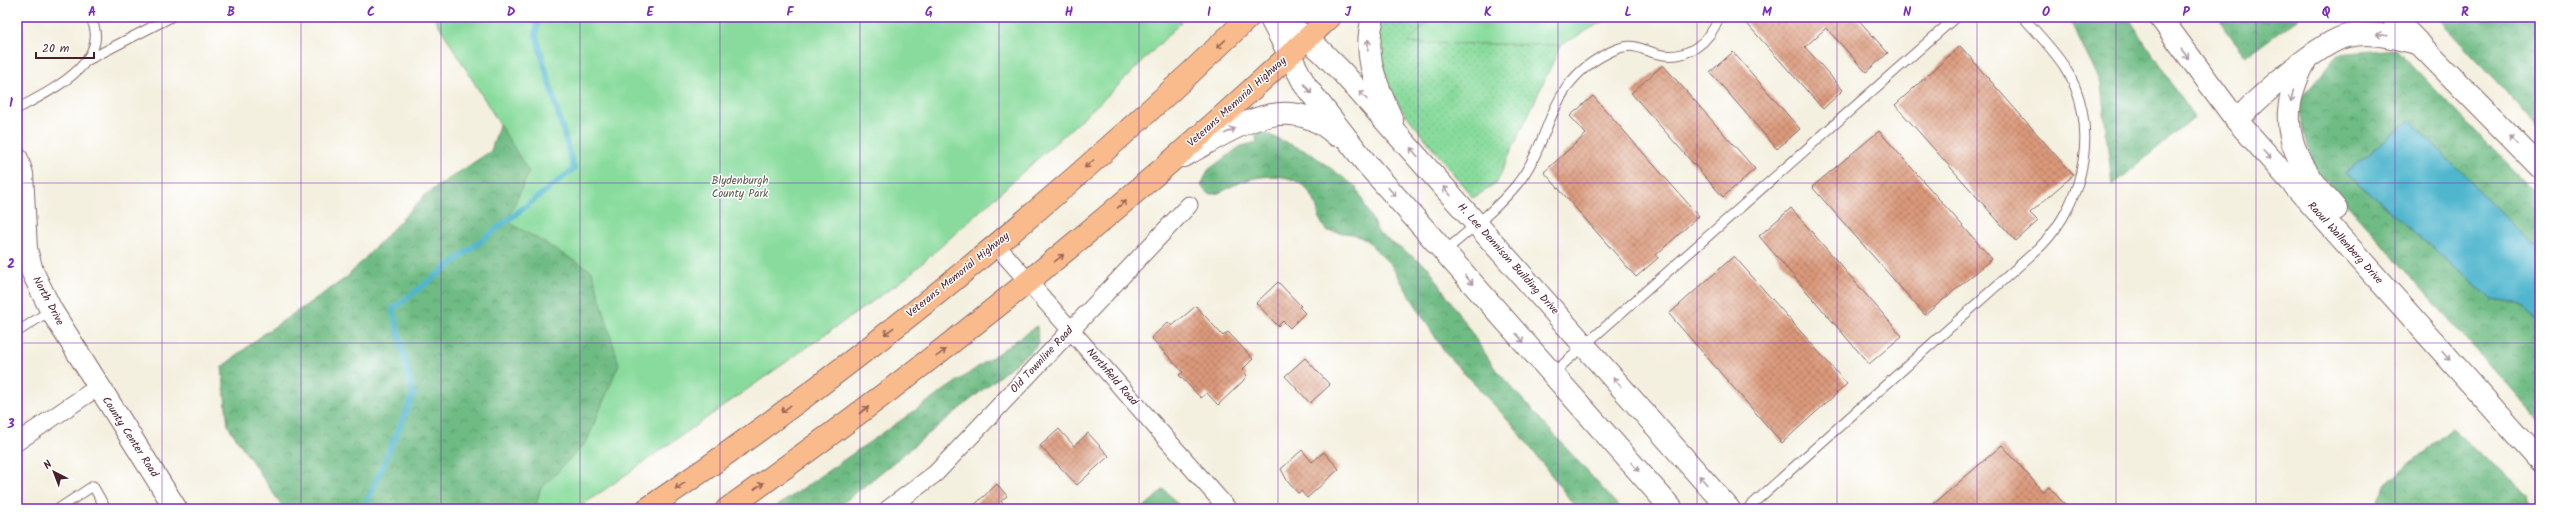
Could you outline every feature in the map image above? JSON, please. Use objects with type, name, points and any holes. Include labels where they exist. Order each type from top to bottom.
[{"type":"highway","name":"Veterans Memorial Highway","points":[[647,509],[730,451],[844,365],[996,245],[1130,128],[1249,17]]},
{"type":"highway","name":"Veterans Memorial Highway","points":[[727,509],[944,350],[1029,283],[1171,162],[1330,17]]},
{"type":"street","points":[[1270,17],[1288,56],[1305,85],[1366,163],[1672,509]]},
{"type":"street","name":"H. Lee Dennison Building Drive","points":[[1280,17],[1333,62],[1729,509]]},
{"type":"street","points":[[1373,17],[1368,40],[1370,62],[1398,135]]},
{"type":"street","points":[[2393,17],[2540,167]]},
{"type":"street","name":"Raoul Wallenberg Drive","points":[[2160,19],[2237,121],[2540,461]]},
{"type":"street","points":[[2237,121],[2287,75],[2325,45],[2348,36],[2384,35],[2420,44]]},
{"type":"street","points":[[2306,60],[2296,81],[2289,112],[2290,135],[2297,157],[2317,188],[2376,255],[2420,326]]},
{"type":"street","points":[[1171,162],[1258,118],[1289,113],[1310,118],[1325,125],[1366,163]]},
{"type":"street","name":"North Drive","points":[[19,170],[26,249],[32,271],[51,310],[98,387]]},
{"type":"street","name":"Old Townline Road","points":[[888,509],[936,473],[1190,205]]},
{"type":"street","name":"Northfield Road","points":[[996,245],[1228,509]]},
{"type":"street","name":"County Center Road","points":[[17,442],[98,387],[176,509]]},
{"type":"lane","points":[[88,60],[98,39],[95,25],[90,17]]},
{"type":"lane","points":[[17,109],[57,87],[88,60],[171,17]]},
{"type":"lane","points":[[1444,252],[1476,224],[1518,183],[1530,162],[1560,96],[1588,67],[1612,51],[1631,45],[1640,46],[1658,54],[1687,53],[1709,37],[1719,17]]},
{"type":"lane","points":[[1552,374],[1956,17]]},
{"type":"lane","points":[[1747,509],[2040,247],[2054,232],[2067,212],[2084,166],[2085,136],[2080,105],[2077,92],[2064,66],[2023,17]]},
{"type":"lane","points":[[17,332],[51,310]]},
{"type":"lane","points":[[58,509],[93,486],[106,509]]},
{"type":"green space","name":"Blydenburgh County Park","points":[[434,17],[1186,17],[1117,87],[907,277],[577,509],[535,509],[540,490],[587,441],[619,364],[592,271],[507,221],[529,172]]},
{"type":"green space","points":[[1174,17],[559,509],[284,509],[228,426],[222,367],[265,333],[346,278],[426,194],[491,151],[503,112]]},
{"type":"green space","points":[[1377,17],[1599,17],[1561,45],[1496,184],[1473,198],[1400,107],[1375,60]]},
{"type":"green space","points":[[1433,17],[1611,17],[1561,45],[1407,43]]},
{"type":"green space","points":[[2068,17],[2128,17],[2194,117],[2112,186],[2101,83]]},
{"type":"green space","points":[[2216,17],[2301,17],[2246,56]]},
{"type":"green space","points":[[2436,17],[2540,17],[2540,128]]},
{"type":"green space","points":[[2396,49],[2540,198],[2540,253],[2410,120],[2345,173],[2493,300],[2522,305],[2540,327],[2540,422],[2312,165],[2298,103],[2338,54]]},
{"type":"green space","points":[[1254,128],[1310,153],[1356,187],[1379,234],[1428,267],[1496,370],[1621,509],[1577,509],[1514,426],[1445,353],[1391,265],[1366,240],[1353,234],[1327,231],[1321,223],[1313,198],[1303,186],[1287,178],[1267,176],[1248,180],[1214,194],[1209,194],[1201,186],[1208,170],[1241,146],[1257,142]]},
{"type":"green space","points":[[1037,326],[1038,345],[836,509],[773,509]]},
{"type":"green space","points":[[2452,428],[2527,494],[2529,509],[2373,509],[2386,484]]},
{"type":"green space","points":[[1164,489],[1182,509],[1142,509]]},
{"type":"water","points":[[2410,120],[2540,253],[2540,327],[2522,305],[2493,300],[2345,173]]},
{"type":"building","points":[[1741,17],[1856,17],[1888,53],[1866,72],[1826,28],[1805,47],[1843,90],[1823,109]]},
{"type":"building","points":[[1960,46],[2073,175],[2030,213],[2038,221],[2016,241],[1895,105]]},
{"type":"building","points":[[1733,52],[1800,129],[1777,149],[1710,72]]},
{"type":"building","points":[[1663,65],[1755,169],[1723,197],[1631,93]]},
{"type":"building","points":[[1593,96],[1699,216],[1656,255],[1658,258],[1636,277],[1544,172],[1586,134],[1570,116]]},
{"type":"building","points":[[1879,131],[1992,259],[1925,315],[1812,187]]},
{"type":"building","points":[[1791,208],[1902,336],[1869,364],[1759,236]]},
{"type":"building","points":[[1734,256],[1847,384],[1782,443],[1669,314]]},
{"type":"building","points":[[1278,282],[1301,306],[1299,307],[1305,313],[1290,328],[1283,321],[1278,326],[1256,303]]},
{"type":"building","points":[[1196,306],[1223,336],[1228,332],[1253,359],[1242,370],[1247,375],[1243,381],[1218,405],[1207,393],[1201,398],[1179,375],[1183,372],[1151,338],[1168,322],[1172,326]]},
{"type":"building","points":[[1305,358],[1330,385],[1310,403],[1285,376]]},
{"type":"building","points":[[1059,429],[1074,446],[1088,433],[1109,456],[1077,485],[1040,446]]},
{"type":"building","points":[[2002,445],[2043,492],[2049,487],[2069,509],[1928,509]]},
{"type":"building","points":[[1302,450],[1312,462],[1324,452],[1339,469],[1307,498],[1301,491],[1298,493],[1288,482],[1281,469]]},
{"type":"building","points":[[997,484],[1007,496],[1001,501],[1008,509],[970,509]]},
{"type":"waterway","points":[[364,509],[413,396],[393,309],[574,169],[536,36],[537,17]]}]
